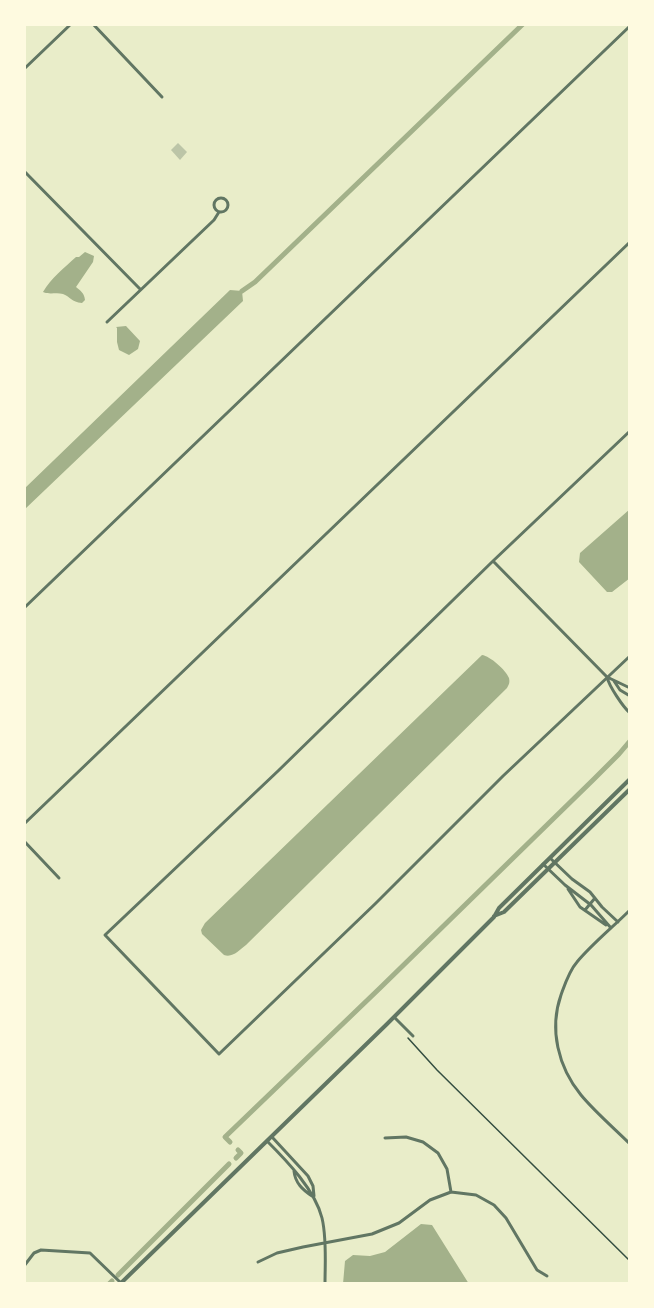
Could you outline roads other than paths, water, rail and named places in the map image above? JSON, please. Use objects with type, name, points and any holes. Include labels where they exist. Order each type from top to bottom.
[{"type":"street","points":[[24,69],[71,24]]},
{"type":"street","points":[[93,24],[162,97]]},
{"type":"street","points":[[24,608],[630,26]]},
{"type":"street","points":[[24,171],[140,289]]},
{"type":"street","points":[[107,322],[214,220],[219,212],[224,211],[228,206],[227,201],[221,198],[217,199],[214,205],[219,212]]},
{"type":"street","points":[[24,824],[630,242]]},
{"type":"street","points":[[630,431],[105,935],[219,1054],[376,903],[503,776],[630,656]]},
{"type":"street","points":[[493,561],[607,677],[630,688]]},
{"type":"street","points":[[607,677],[621,704],[630,712]]},
{"type":"street","points":[[614,681],[628,696],[621,704]]},
{"type":"street","points":[[24,1266],[34,1253],[41,1250],[90,1253],[120,1284],[394,1017],[494,917],[499,908],[630,779]]},
{"type":"street","points":[[494,917],[504,912],[630,789]]},
{"type":"street","points":[[24,841],[59,878]]},
{"type":"street","points":[[550,858],[590,892],[618,922]]},
{"type":"street","points":[[543,864],[589,904],[611,928]]},
{"type":"street","points":[[566,885],[580,907],[611,928]]},
{"type":"street","points":[[585,910],[595,898]]},
{"type":"street","points":[[630,910],[576,963],[566,981],[557,1006],[555,1032],[558,1050],[567,1073],[580,1094],[630,1144]]},
{"type":"street","points":[[394,1017],[413,1036]]},
{"type":"street","points":[[272,1137],[308,1176],[313,1186],[314,1197]]},
{"type":"street","points":[[385,1138],[406,1137],[423,1142],[438,1154],[447,1169],[451,1192]]},
{"type":"street","points":[[267,1141],[314,1197],[322,1217],[326,1284]]},
{"type":"street","points":[[258,1262],[277,1253],[372,1234],[399,1223],[430,1200],[451,1192],[476,1195],[494,1205],[506,1218],[537,1270],[547,1276]]},
{"type":"waterway","points":[[242,291],[255,282],[523,24]]},
{"type":"waterway","points":[[230,1142],[225,1137],[594,779],[630,741]]},
{"type":"waterway","points":[[236,1158],[241,1153],[238,1150]]},
{"type":"waterway","points":[[118,1275],[229,1164]]},
{"type":"waterway","points":[[109,1284],[112,1281]]}]
